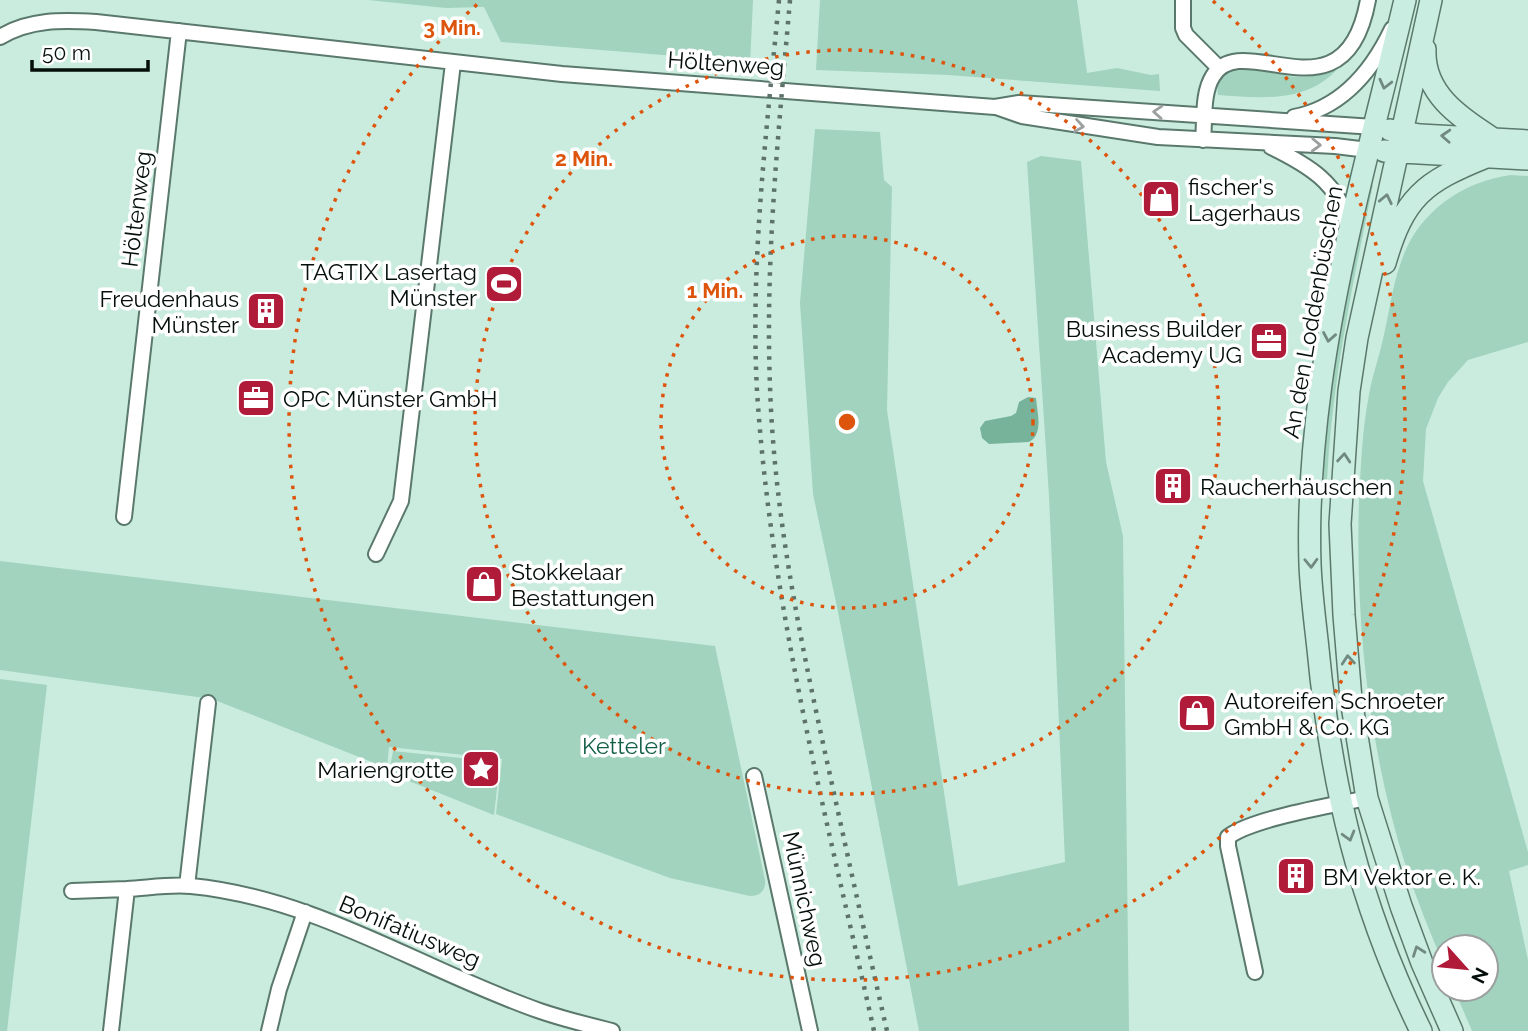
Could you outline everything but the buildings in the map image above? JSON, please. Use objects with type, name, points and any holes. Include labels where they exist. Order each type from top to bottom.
[{"type":"main road","name":"An den Loddenbüschen","points":[[1405,0],[1347,245],[1321,384],[1312,467],[1310,565],[1323,699],[1340,804],[1368,907],[1420,1031]]},
{"type":"main road","points":[[1431,0],[1357,338],[1349,391],[1340,524],[1351,699],[1367,799],[1401,906],[1452,1031]]},
{"type":"main road","points":[[1426,26],[1425,57],[1430,80],[1447,107],[1489,148]]},
{"type":"main road","points":[[1374,127],[1399,142]]},
{"type":"main road","points":[[1357,338],[1405,209],[1433,183],[1489,148],[1528,141]]},
{"type":"main road","points":[[1368,150],[1399,142],[1489,148],[1528,159]]},
{"type":"street","points":[[1183,0],[1183,28],[1186,35],[1219,68]]},
{"type":"street","points":[[1203,140],[1209,85],[1219,68],[1225,63],[1241,60],[1298,69],[1329,63],[1345,51],[1357,36],[1368,0]]},
{"type":"street","name":"Höltenweg","points":[[1275,121],[1316,111],[1343,95],[1362,78],[1386,42],[1405,0]]},
{"type":"street","name":"Höltenweg","points":[[0,37],[21,26],[66,20],[562,74],[995,107],[1019,103],[1374,127]]},
{"type":"street","name":"Höltenweg","points":[[124,517],[179,31]]},
{"type":"street","points":[[376,554],[401,501],[453,63]]},
{"type":"street","name":"Höltenweg","points":[[995,107],[1022,116],[1158,137],[1368,150]]},
{"type":"street","name":"Höltenweg","points":[[1264,144],[1314,171],[1335,191],[1345,214],[1347,245]]},
{"type":"street","points":[[187,886],[208,703]]},
{"type":"street","name":"Münnichweg","points":[[754,776],[810,1031]]},
{"type":"street","points":[[1255,972],[1228,837],[1239,830],[1367,799]]},
{"type":"street","name":"Bonifatiusweg","points":[[72,891],[187,886],[248,895],[343,926],[540,1011],[612,1031]]},
{"type":"street","points":[[111,1031],[127,889]]},
{"type":"street","points":[[269,1031],[279,989],[304,912]]},
{"type":"green space","points":[[368,0],[753,0],[750,65],[725,60],[501,42],[484,7],[446,8]]},
{"type":"green space","points":[[820,0],[1077,0],[1087,73],[1117,68],[1151,75],[1159,74],[1160,91],[948,75],[816,70]]},
{"type":"green space","points":[[1342,63],[1316,86],[1286,96],[1218,95],[1218,82],[1224,74],[1235,70],[1306,77]]},
{"type":"green space","points":[[815,129],[880,132],[884,180],[892,187],[887,410],[958,886],[1065,862],[1049,496],[1027,162],[1041,156],[1081,161],[1106,462],[1123,536],[1129,1031],[919,1031],[813,494],[800,303]]},
{"type":"green space","points":[[1511,175],[1528,176],[1528,342],[1468,360],[1448,382],[1438,398],[1426,429],[1423,481],[1528,852],[1528,865],[1509,871],[1528,960],[1528,1031],[1472,1031],[1460,1003],[1500,1003],[1500,933],[1431,933],[1424,916],[1406,867],[1382,777],[1367,686],[1359,593],[1359,501],[1363,435],[1370,388],[1401,262],[1418,229],[1443,203],[1458,193]]},
{"type":"green space","points":[[1369,184],[1373,185],[1344,332],[1333,406],[1327,481],[1323,485],[1326,419],[1339,330]]},
{"type":"green space","name":"Ketteler","points":[[0,561],[715,646],[765,880],[763,890],[750,896],[670,878],[496,814],[502,759],[389,747],[387,768],[212,699],[0,670]]},
{"type":"green space","points":[[0,679],[47,685],[7,1031],[0,1031]]},
{"type":"green space","points":[[393,751],[500,762],[494,815],[389,773]]},
{"type":"shaded area","points":[[1028,397],[1036,398],[1038,428],[1034,438],[1029,442],[989,444],[982,438],[980,428],[985,421],[1011,416],[1016,413],[1019,402]]},
{"type":"railway","points":[[779,0],[761,195],[756,293],[757,391],[764,472],[803,713],[874,1031]]},
{"type":"railway","points":[[790,0],[769,289],[772,433],[782,526],[806,665],[887,1031]]},
{"type":"place","name":"fischer's Lagerhaus","points":[[1161,199]]},
{"type":"place","name":"TAGTIX Lasertag Münster","points":[[504,284]]},
{"type":"place","name":"Freudenhaus Münster","points":[[266,311]]},
{"type":"place","name":"Business Builder Academy UG","points":[[1269,341]]},
{"type":"place","name":"OPC Münster GmbH","points":[[256,398]]},
{"type":"place","name":"Raucherhäuschen","points":[[1173,486]]},
{"type":"place","name":"Stokkelaar Bestattungen","points":[[484,584]]},
{"type":"place","name":"Autoreifen Schroeter GmbH & Co. KG","points":[[1197,713]]},
{"type":"place","name":"Mariengrotte","points":[[481,769]]},
{"type":"place","name":"BM Vektor e. K.","points":[[1296,876]]}]
